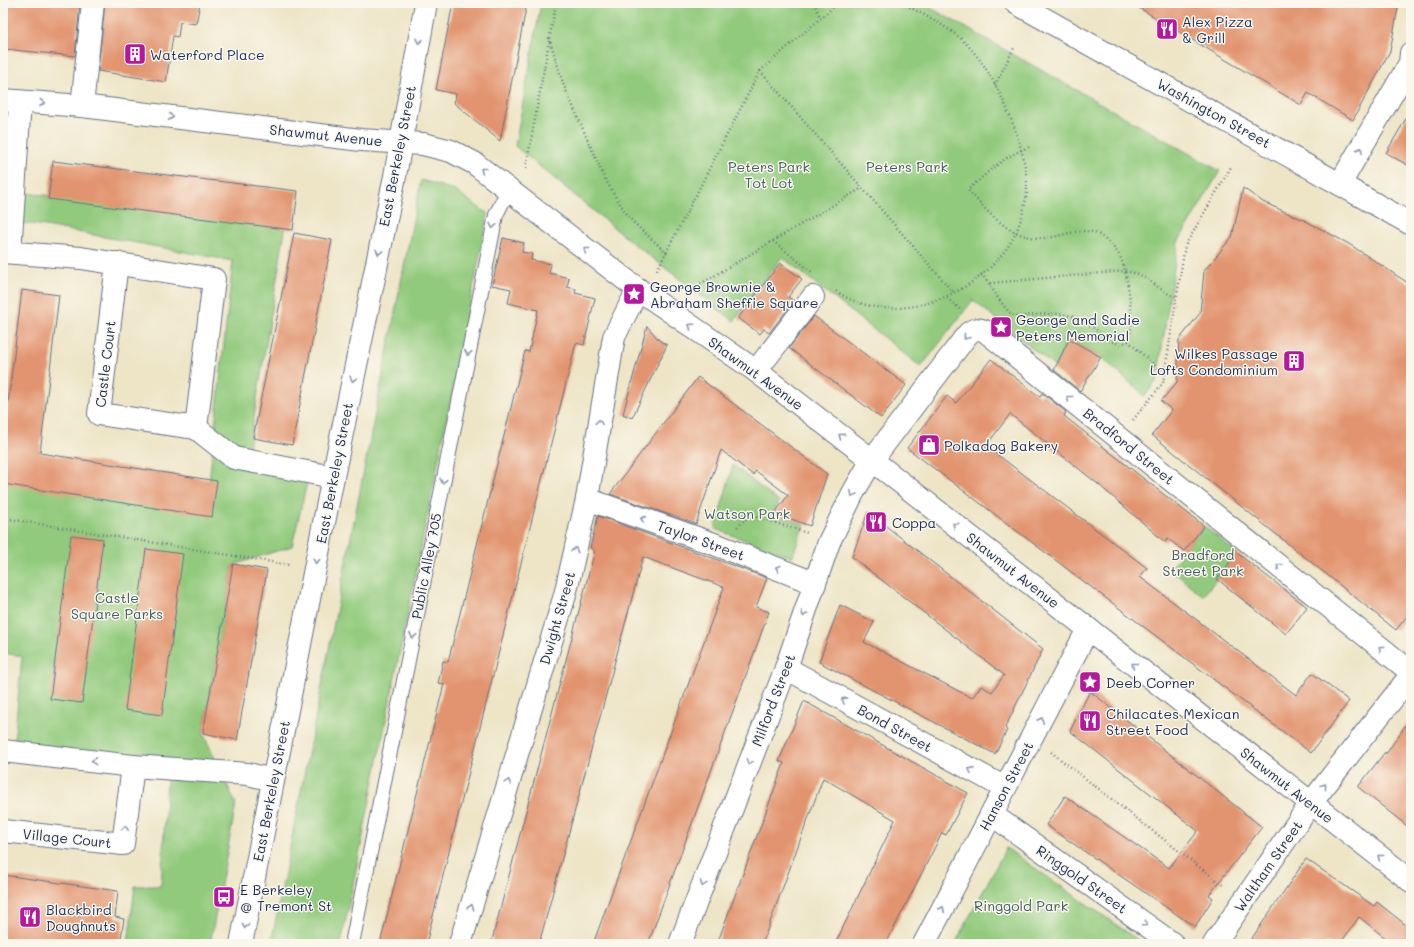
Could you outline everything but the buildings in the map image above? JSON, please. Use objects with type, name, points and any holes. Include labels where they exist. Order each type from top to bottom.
[{"type":"street","points":[[82,106],[93,3]]},
{"type":"street","name":"East Berkeley Street","points":[[242,944],[333,477],[401,142],[426,3]]},
{"type":"street","name":"Washington Street","points":[[1016,3],[1411,224]]},
{"type":"street","points":[[1340,184],[1410,63],[1411,53]]},
{"type":"street","points":[[12,101],[7,252],[81,258],[214,279],[196,428],[234,458],[333,477]]},
{"type":"street","name":"Shawmut Avenue","points":[[12,101],[82,106],[360,140],[401,142],[435,146],[451,151],[474,163],[638,289],[756,371],[872,460],[1411,882]]},
{"type":"street","name":"Castle Court","points":[[117,263],[99,414],[196,428]]},
{"type":"street","name":"Dwight Street","points":[[460,944],[565,595],[587,499],[614,337],[638,289]]},
{"type":"street","points":[[756,371],[813,297]]},
{"type":"street","name":"Bradford Street","points":[[872,460],[967,334],[974,330],[981,329],[1411,674]]},
{"type":"street","name":"Milford Street","points":[[680,944],[786,668],[829,542],[853,493],[872,460]]},
{"type":"street","name":"Taylor Street","points":[[587,499],[717,545],[814,583]]},
{"type":"street","name":"Hanson Street","points":[[924,944],[990,814],[1088,629]]},
{"type":"street","name":"Bond Street","points":[[786,668],[1005,788]]},
{"type":"street","name":"Waltham Street","points":[[1214,944],[1311,803],[1411,674]]},
{"type":"street","points":[[3,751],[133,766],[248,774],[273,780]]},
{"type":"street","name":"Village Court","points":[[3,831],[123,844],[133,766]]},
{"type":"street","name":"Ringgold Street","points":[[990,814],[1173,944]]},
{"type":"lane","name":"Public Alley 705","points":[[352,944],[496,215],[508,190]]},
{"type":"path","points":[[526,168],[556,3]]},
{"type":"path","points":[[814,3],[820,17]]},
{"type":"path","points":[[657,270],[760,71],[820,17],[838,3]]},
{"type":"path","points":[[833,289],[852,301],[866,306],[900,308],[925,304],[947,298],[981,274],[1002,255],[1016,232],[1021,220],[1027,187],[1021,150],[1016,133],[995,85],[970,48],[949,30],[902,3]]},
{"type":"path","points":[[549,38],[564,86],[605,179],[632,221],[667,253]]},
{"type":"path","points":[[995,85],[1015,46]]},
{"type":"path","points":[[760,71],[954,293]]},
{"type":"path","points":[[1028,147],[1002,159],[968,190],[995,220],[1016,232],[1038,238],[1080,231],[1099,235],[1116,250],[1125,271],[1132,323],[1131,334],[1128,341]]},
{"type":"path","points":[[1130,424],[1163,383],[1185,246],[1231,167]]},
{"type":"path","points":[[686,292],[862,188]]},
{"type":"path","points":[[773,241],[816,276]]},
{"type":"path","points":[[990,283],[1125,271],[1139,274],[1170,295],[1176,296]]},
{"type":"path","points":[[981,274],[990,283],[1004,307],[1014,316],[1048,314],[1074,316],[1092,326],[1110,341],[1120,343],[1128,341]]},
{"type":"path","points":[[947,298],[965,315]]},
{"type":"path","points":[[1128,341],[1159,369],[1165,370]]},
{"type":"path","points":[[734,530],[751,515],[796,529],[829,542]]},
{"type":"path","points":[[3,518],[290,565]]},
{"type":"path","points":[[1048,750],[1226,888]]},
{"type":"green space","name":"Peters Park","points":[[541,3],[922,3],[1220,171],[1178,242],[1157,380],[1145,396],[1101,357],[1069,339],[1055,367],[973,300],[921,367],[782,257],[734,321],[629,240],[515,146]]},
{"type":"green space","points":[[421,180],[454,190],[488,214],[341,944],[271,944]]},
{"type":"green space","name":"Castle Square Parks","points":[[3,190],[286,224],[246,465],[309,474],[292,546],[233,565],[203,733],[236,804],[210,944],[128,944],[135,886],[161,886],[168,763],[14,743],[22,656],[3,653],[3,480],[206,510],[233,261],[40,225],[3,221]]},
{"type":"green space","name":"Watson Park","points":[[733,465],[779,502],[773,513],[804,525],[792,557],[715,529]]},
{"type":"green space","name":"Bradford Street Park","points":[[1204,526],[1237,553],[1203,596],[1170,569]]},
{"type":"green space","name":"Ringgold Park","points":[[1006,848],[1144,944],[955,944]]},
{"type":"place","name":"Alex Pizza & Grill","points":[[1167,29]]},
{"type":"place","name":"Waterford Place","points":[[135,54]]},
{"type":"place","name":"George Brownie & Abraham Sheffie Square","points":[[634,294]]},
{"type":"place","name":"George and Sadie Peters Memorial","points":[[1001,327]]},
{"type":"place","name":"Wilkes Passage Lofts Condominium","points":[[1294,361]]},
{"type":"place","name":"Polkadog Bakery","points":[[929,445]]},
{"type":"place","name":"Coppa","points":[[876,522]]},
{"type":"place","name":"Deeb Corner","points":[[1090,682]]},
{"type":"place","name":"Chilacates Mexican Street Food","points":[[1090,721]]},
{"type":"place","name":"E Berkeley @ Tremont St","points":[[224,897]]},
{"type":"place","name":"Blackbird Doughnuts","points":[[30,917]]},
{"type":"park label","name":"Peters Park Tot Lot","points":[[769,174]]}]
